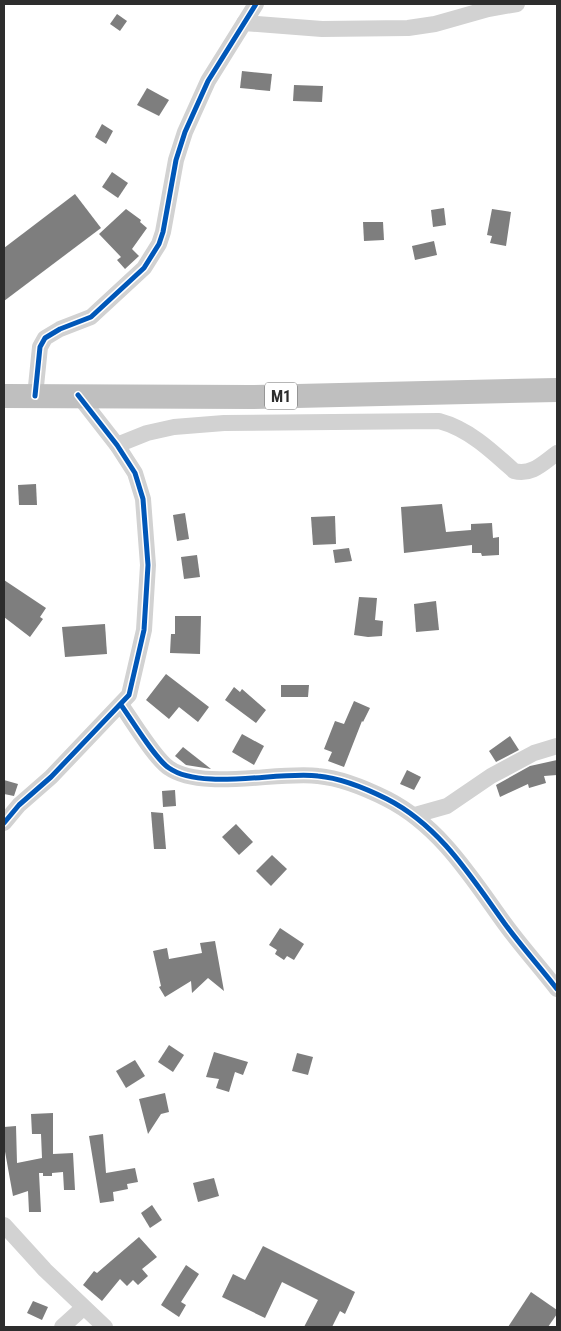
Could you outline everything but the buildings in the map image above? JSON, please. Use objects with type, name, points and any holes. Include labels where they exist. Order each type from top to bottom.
[{"type":"highway","name":"M1","points":[[4,396],[251,397],[557,390]]},
{"type":"street","points":[[36,396],[40,347],[45,338],[60,329],[91,317],[144,268],[159,244],[163,232],[176,160],[184,132],[208,81],[256,4]]},
{"type":"street","points":[[244,23],[322,30],[408,28],[435,24],[488,8],[517,4]]},
{"type":"street","points":[[4,823],[129,695],[144,630],[148,566],[143,499],[135,473],[117,445],[78,396]]},
{"type":"street","points":[[117,445],[147,433],[174,427],[224,423],[439,421],[455,425],[467,432],[514,472],[532,471],[557,452]]},
{"type":"street","points":[[121,705],[167,767],[179,774],[198,778],[297,774],[320,776],[386,798],[415,815],[449,849],[506,925],[557,988]]},
{"type":"street","points":[[415,815],[446,806],[491,776],[534,753],[557,746]]},
{"type":"street","points":[[4,1225],[83,1308],[105,1327]]},
{"type":"street","points":[[62,1327],[83,1308]]},
{"type":"cycle path","points":[[35,396],[40,347],[45,338],[60,329],[91,317],[144,268],[159,244],[163,232],[176,160],[185,132],[208,81],[256,4]]},
{"type":"cycle path","points":[[4,823],[19,805],[51,777],[129,695],[144,630],[148,565],[143,499],[135,473],[117,445],[78,395]]},
{"type":"cycle path","points":[[121,705],[163,763],[183,775],[220,779],[301,775],[326,777],[371,791],[406,810],[423,823],[453,854],[511,932],[557,989]]}]
